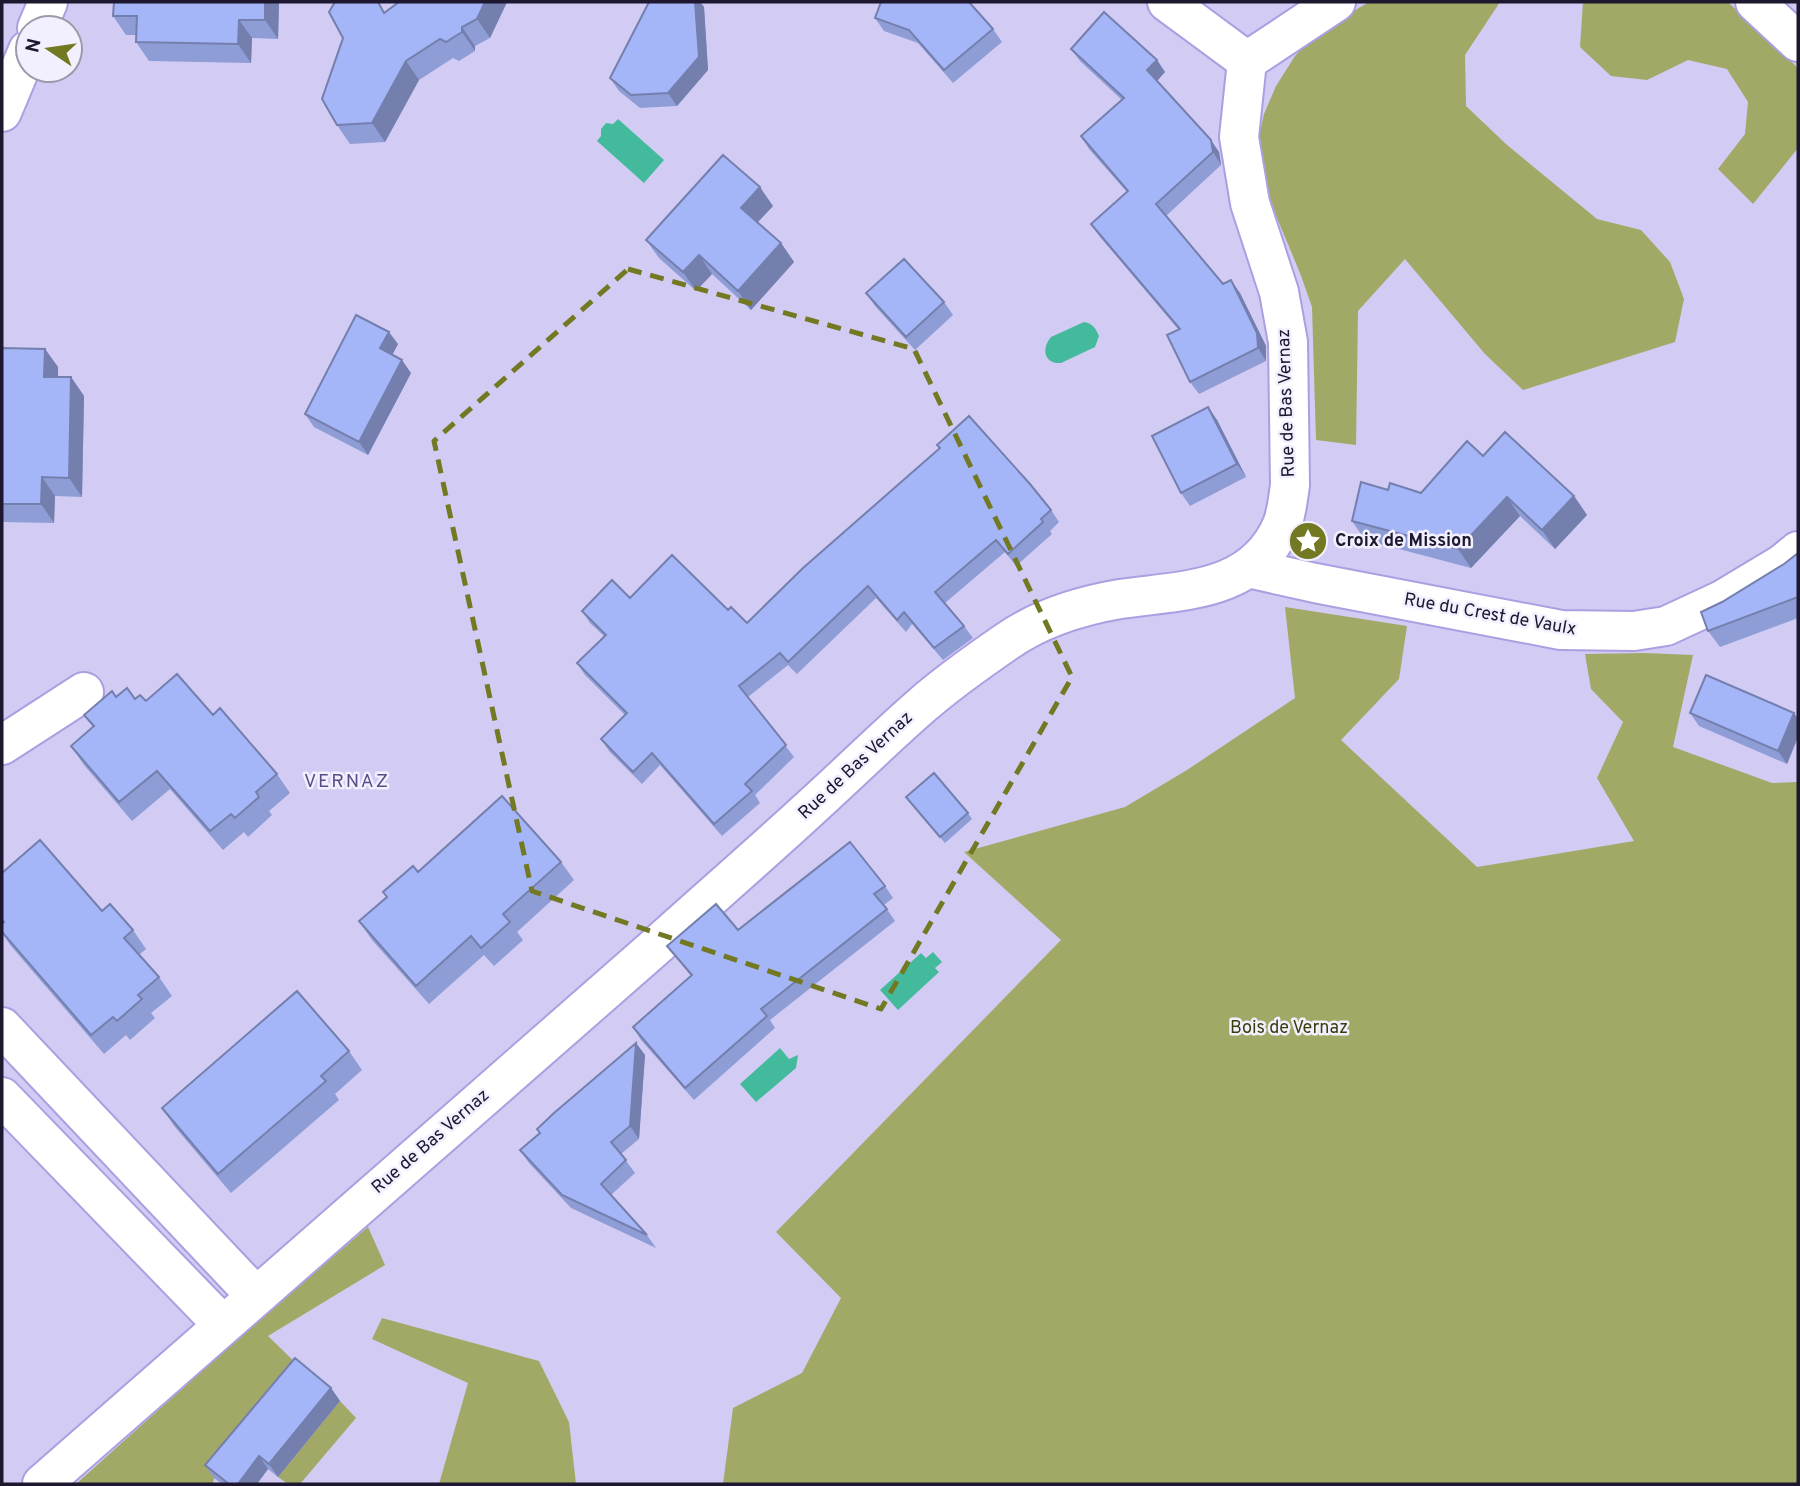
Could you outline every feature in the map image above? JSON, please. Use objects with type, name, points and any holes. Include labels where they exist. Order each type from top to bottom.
[{"type":"street","points":[[1167,2],[1247,61],[1336,2]]},
{"type":"street","points":[[1755,2],[1798,42]]},
{"type":"street","name":"Rue de Bas Vernaz","points":[[42,1484],[711,897],[922,705],[1009,639],[1046,618],[1072,609],[1120,599],[1188,590],[1232,578],[1263,556],[1282,524],[1290,485],[1288,342],[1279,292],[1250,203],[1239,137],[1247,61]]},
{"type":"street","points":[[2,113],[14,84]]},
{"type":"street","name":"Rue du Crest de Vaulx","points":[[1248,568],[1562,630],[1634,631],[1666,626],[1722,600],[1782,564],[1798,551]]},
{"type":"street","points":[[2,745],[84,692]]},
{"type":"street","points":[[2,1027],[255,1295]]},
{"type":"street","points":[[2,1097],[222,1324]]},
{"type":"highlighted area","points":[[628,269],[914,349],[1072,677],[881,1009],[532,891],[434,441]]},
{"type":"green space","points":[[1369,2],[1500,2],[1465,55],[1466,106],[1507,145],[1597,219],[1641,230],[1670,262],[1684,299],[1675,342],[1523,390],[1485,354],[1405,259],[1358,311],[1356,445],[1316,440],[1312,307],[1263,178],[1258,141],[1264,114],[1276,86],[1295,56],[1315,34]]},
{"type":"green space","points":[[1583,2],[1728,2],[1798,68],[1798,148],[1753,204],[1718,169],[1745,134],[1748,102],[1727,69],[1688,60],[1647,80],[1611,76],[1580,47]]},
{"type":"green space","name":"Bois de Vernaz","points":[[1285,607],[1407,626],[1399,679],[1341,740],[1477,867],[1634,841],[1597,778],[1623,722],[1591,689],[1585,654],[1693,655],[1673,747],[1772,783],[1798,782],[1798,1484],[723,1484],[733,1408],[802,1373],[841,1298],[776,1232],[1061,940],[964,852],[1125,807],[1187,770],[1295,698]]},
{"type":"green space","points":[[368,1227],[385,1265],[268,1336],[304,1371],[214,1478],[213,1484],[76,1484],[253,1325]]},
{"type":"green space","points":[[382,1318],[539,1361],[569,1422],[576,1484],[439,1484],[468,1383],[372,1339]]},
{"type":"green space","points":[[340,1401],[356,1418],[300,1484],[288,1484],[278,1477]]},
{"type":"shaded area","points":[[618,119],[664,160],[644,183],[597,141],[606,123],[613,124]]},
{"type":"shaded area","points":[[1084,322],[1093,326],[1099,336],[1095,347],[1061,363],[1051,361],[1045,351],[1051,337]]},
{"type":"shaded area","points":[[933,952],[942,962],[935,968],[939,972],[898,1010],[880,990],[921,953],[926,958]]},
{"type":"shaded area","points":[[780,1048],[789,1059],[798,1055],[796,1068],[756,1102],[740,1084]]},
{"type":"building","points":[[114,2],[265,2],[265,20],[239,20],[238,44],[136,42],[137,16],[113,16]]},
{"type":"building","points":[[335,2],[378,2],[384,13],[399,2],[485,2],[477,19],[462,27],[462,32],[446,42],[440,39],[406,61],[372,123],[337,125],[322,99],[343,38],[329,12]]},
{"type":"building","points":[[649,2],[695,2],[699,57],[668,93],[631,95],[610,78]]},
{"type":"building","points":[[881,2],[969,2],[993,29],[944,70],[909,30],[875,18]]},
{"type":"building","points":[[1104,12],[1157,60],[1147,70],[1211,140],[1213,152],[1156,204],[1223,284],[1231,280],[1257,333],[1258,348],[1190,382],[1167,335],[1180,329],[1091,224],[1128,191],[1081,136],[1124,98],[1071,49]]},
{"type":"building","points":[[723,155],[760,187],[741,208],[781,243],[738,291],[699,255],[683,272],[646,240]]},
{"type":"building","points":[[904,259],[944,302],[906,337],[866,293]]},
{"type":"building","points":[[356,315],[389,332],[380,348],[402,360],[359,442],[305,414]]},
{"type":"building","points":[[2,348],[45,349],[44,377],[71,377],[69,478],[42,477],[41,504],[2,504]]},
{"type":"building","points":[[1208,407],[1237,464],[1181,493],[1152,436]]},
{"type":"building","points":[[969,416],[1051,510],[1041,519],[1043,522],[1008,554],[996,540],[935,592],[964,626],[934,648],[904,612],[897,620],[868,586],[788,662],[780,653],[739,686],[786,745],[745,784],[752,791],[714,824],[652,753],[633,772],[601,739],[627,713],[577,663],[606,635],[582,611],[612,580],[630,598],[672,555],[728,610],[731,607],[747,623],[803,568],[940,448],[937,445]]},
{"type":"building","points":[[1505,432],[1574,496],[1542,530],[1507,497],[1458,549],[1352,521],[1361,482],[1388,490],[1390,483],[1421,493],[1467,441],[1483,456]]},
{"type":"building","points":[[1798,553],[1798,597],[1708,631],[1701,612],[1722,602]]},
{"type":"building","points":[[177,674],[213,715],[220,708],[277,774],[256,792],[259,797],[235,818],[231,814],[210,831],[157,771],[119,802],[71,746],[94,726],[84,715],[112,691],[116,697],[127,688],[135,699],[140,695],[146,701]]},
{"type":"building","points":[[1706,675],[1794,713],[1778,751],[1690,713]]},
{"type":"building","points":[[934,773],[968,813],[940,837],[906,797]]},
{"type":"building","points":[[502,796],[561,862],[503,914],[510,922],[481,948],[471,936],[416,986],[359,921],[387,897],[383,892],[413,866],[418,872]]},
{"type":"building","points":[[40,840],[102,911],[110,904],[133,930],[124,938],[159,977],[138,995],[142,999],[117,1021],[113,1017],[91,1035],[2,932],[2,873]]},
{"type":"building","points":[[850,842],[885,886],[874,894],[887,909],[761,1009],[767,1016],[685,1088],[633,1027],[692,975],[667,946],[716,904],[738,930]]},
{"type":"building","points":[[297,991],[349,1051],[321,1076],[326,1081],[218,1174],[162,1108]]},
{"type":"building","points":[[636,1043],[630,1126],[611,1142],[626,1160],[601,1184],[647,1235],[562,1195],[520,1150],[540,1133],[537,1129],[554,1113]]},
{"type":"building","points":[[295,1358],[331,1388],[269,1464],[259,1456],[238,1484],[229,1484],[205,1465]]},
{"type":"place","name":"Croix de Mission","points":[[1308,541]]},
{"type":"district","name":"VERNAZ","points":[[347,782]]}]
